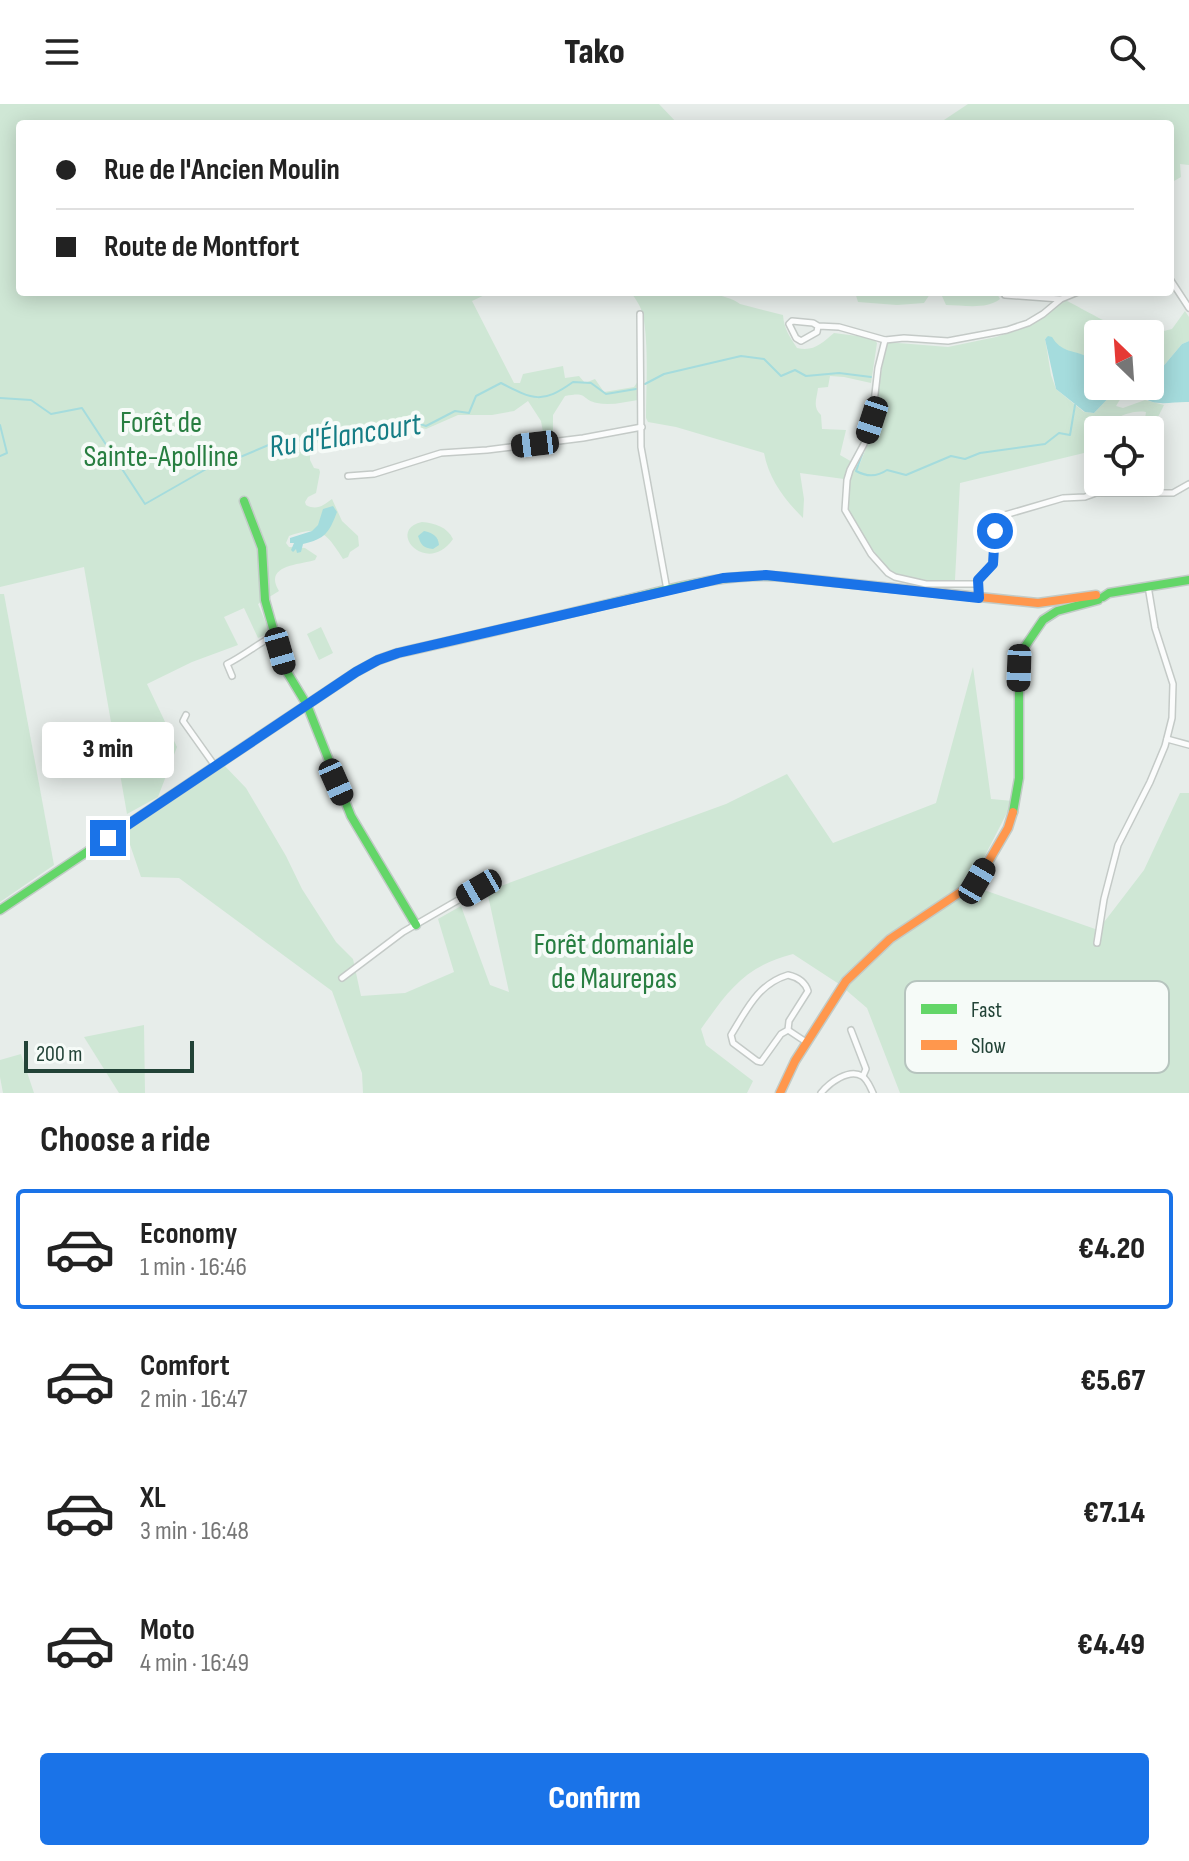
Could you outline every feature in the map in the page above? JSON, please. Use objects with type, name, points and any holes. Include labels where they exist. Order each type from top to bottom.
[{"type":"street","points":[[1174,285],[1187,305]]},
{"type":"street","points":[[1019,296],[1061,299]]},
{"type":"street","points":[[818,326],[817,332],[801,341],[789,324],[792,321],[839,327],[885,340],[966,339],[1007,330],[1036,319],[1068,296]]},
{"type":"street","points":[[640,314],[641,447],[668,591]]},
{"type":"street","points":[[885,340],[878,368],[872,420],[847,480],[845,510],[859,536],[888,573],[905,581],[926,584],[977,584]]},
{"type":"street","points":[[348,476],[374,474],[441,453],[583,438],[642,427]]},
{"type":"street","points":[[979,598],[978,580],[993,564],[995,521],[998,517],[1063,498],[1096,493],[1173,493],[1189,484]]},
{"type":"street","points":[[244,501],[262,548],[265,600],[284,667],[307,705],[351,816],[416,925]]},
{"type":"street","points":[[0,910],[356,672],[398,653],[723,578],[766,575],[979,598],[1052,602],[1099,597]]},
{"type":"street","points":[[780,1093],[795,1061],[846,981],[890,939],[977,881],[1008,828],[1019,778],[1019,668],[1024,648],[1043,620],[1057,611],[1109,593],[1189,580]]},
{"type":"street","points":[[1097,943],[1118,845],[1150,782],[1172,718],[1173,684],[1155,628],[1148,586]]},
{"type":"street","points":[[232,676],[227,664],[275,635]]},
{"type":"street","points":[[186,715],[183,721],[215,766]]},
{"type":"street","points":[[1167,739],[1189,745]]},
{"type":"street","points":[[342,978],[403,932],[479,888]]},
{"type":"street","points":[[788,975],[806,985],[808,991],[789,1021],[788,1030],[781,1034],[761,1062],[748,1056],[731,1039],[761,989],[788,975]]},
{"type":"street","points":[[788,1030],[807,1043]]},
{"type":"street","points":[[851,1030],[866,1069],[863,1076]]},
{"type":"street","points":[[821,1093],[845,1075],[855,1073],[863,1076],[873,1093]]},
{"type":"green space","name":"Forêt de Sainte-Apolline","points":[[0,104],[659,104],[674,120],[16,120],[16,296],[483,296],[472,301],[514,383],[520,383],[523,374],[563,366],[565,378],[579,376],[585,383],[595,379],[604,392],[634,387],[638,381],[638,400],[602,404],[581,395],[565,396],[553,415],[553,437],[544,437],[541,421],[528,401],[514,411],[492,415],[458,415],[426,429],[410,425],[379,435],[365,434],[351,441],[310,443],[310,460],[320,472],[316,493],[308,497],[306,505],[317,507],[332,499],[342,521],[358,536],[359,546],[343,559],[332,542],[321,533],[308,531],[289,536],[286,543],[289,547],[305,548],[317,556],[315,560],[279,571],[275,582],[279,591],[258,604],[270,633],[258,638],[244,608],[224,617],[238,645],[192,662],[147,684],[177,747],[158,797],[127,814],[84,567],[0,587]]},
{"type":"green space","points":[[968,104],[1189,104],[1189,165],[1180,164],[1181,177],[1174,181],[1174,120],[944,120]]},
{"type":"green space","points":[[633,296],[720,296],[783,315],[786,329],[797,348],[813,348],[834,333],[873,338],[877,343],[871,383],[830,376],[828,387],[818,388],[816,402],[822,429],[846,430],[840,455],[859,466],[872,433],[886,342],[948,347],[996,337],[1041,319],[1065,300],[1104,320],[1084,320],[1084,356],[1069,352],[1045,338],[1056,389],[1084,412],[1094,413],[1107,400],[1120,400],[1116,406],[1123,408],[1145,400],[1164,405],[1158,416],[1137,412],[1123,416],[1084,416],[1084,453],[960,483],[955,580],[894,577],[842,510],[844,479],[800,473],[803,518],[778,488],[764,453],[648,422],[646,340],[640,306]]},
{"type":"green space","points":[[856,296],[929,296],[924,303],[897,305],[858,302]]},
{"type":"green space","points":[[942,296],[998,296],[1000,299],[981,306],[946,305]]},
{"type":"green space","points":[[1185,311],[1189,317],[1189,341],[1182,344],[1164,365],[1164,331],[1172,329]]},
{"type":"green space","points":[[422,522],[440,526],[453,539],[443,550],[432,554],[414,548],[408,533]]},
{"type":"green space","points":[[0,594],[4,594],[54,865],[0,902]]},
{"type":"green space","points":[[321,627],[333,653],[319,660],[307,634]]},
{"type":"green space","name":"Forêt domaniale de Maurepas","points":[[973,667],[991,799],[1013,801],[970,885],[1098,930],[1144,870],[1180,793],[1189,793],[1189,1093],[900,1093],[867,1008],[839,984],[793,954],[762,965],[750,973],[720,1003],[701,1029],[706,1045],[753,1081],[747,1093],[363,1093],[362,1073],[332,991],[179,878],[141,877],[125,830],[221,762],[246,788],[302,889],[336,942],[353,959],[361,996],[405,993],[454,972],[438,919],[461,906],[490,985],[509,992],[487,891],[726,804],[787,774],[833,843],[936,803]]},
{"type":"green space","points":[[144,1025],[145,1093],[119,1093],[84,1037]]},
{"type":"green space","points":[[21,1054],[34,1093],[3,1093],[0,1060]]},
{"type":"water","points":[[1052,337],[1063,348],[1084,355],[1084,400],[1107,400],[1094,413],[1085,412],[1056,389],[1045,339]]},
{"type":"water","points":[[1189,341],[1189,402],[1158,403],[1147,400],[1164,400],[1164,365],[1182,344]]},
{"type":"water","points":[[333,506],[337,512],[325,534],[303,544],[301,552],[297,553],[296,549],[293,552],[294,543],[290,543],[290,538],[312,531],[318,525],[323,509]]},
{"type":"water","points":[[424,531],[434,535],[439,545],[433,549],[423,546],[418,536]]},
{"type":"waterway","name":"Ru d'Élancourt","points":[[645,384],[664,374],[741,356],[764,359],[781,376],[795,370],[806,376],[839,373],[871,377]]},
{"type":"waterway","name":"Ru d'Élancourt","points":[[0,398],[31,400],[51,414],[82,408],[145,504],[222,460],[226,463],[278,441],[350,439],[366,432],[381,434],[411,421],[426,426],[455,411],[469,413],[476,396],[501,383],[538,397],[553,394],[573,382],[591,383],[606,394],[636,389]]},
{"type":"waterway","name":"Ru d'Élancourt","points":[[863,452],[856,471],[872,475],[887,470],[906,475],[951,456],[965,459],[980,453],[1045,444],[1059,433],[1070,435],[1075,405]]},
{"type":"waterway","name":"Ru d'Élancourt","points":[[0,425],[7,453],[0,456]]},
{"type":"traffic: fast","points":[[244,501],[262,548],[265,600],[284,667],[307,705],[351,816],[416,925]]},
{"type":"traffic: fast","points":[[0,910],[378,660],[698,583],[742,577],[786,577]]},
{"type":"traffic: fast","points":[[1103,597],[1109,593],[1189,580]]},
{"type":"traffic: fast","points":[[1013,812],[1019,778],[1019,668],[1024,648],[1043,620],[1057,611],[1098,600]]},
{"type":"traffic: slow","points":[[786,577],[1038,603],[1096,595]]},
{"type":"traffic: slow","points":[[780,1093],[795,1061],[846,981],[890,939],[977,881],[1008,828],[1013,812]]},
{"type":"route","points":[[108,838],[356,672],[398,653],[745,575],[979,598],[978,580],[993,564],[995,531]]}]
